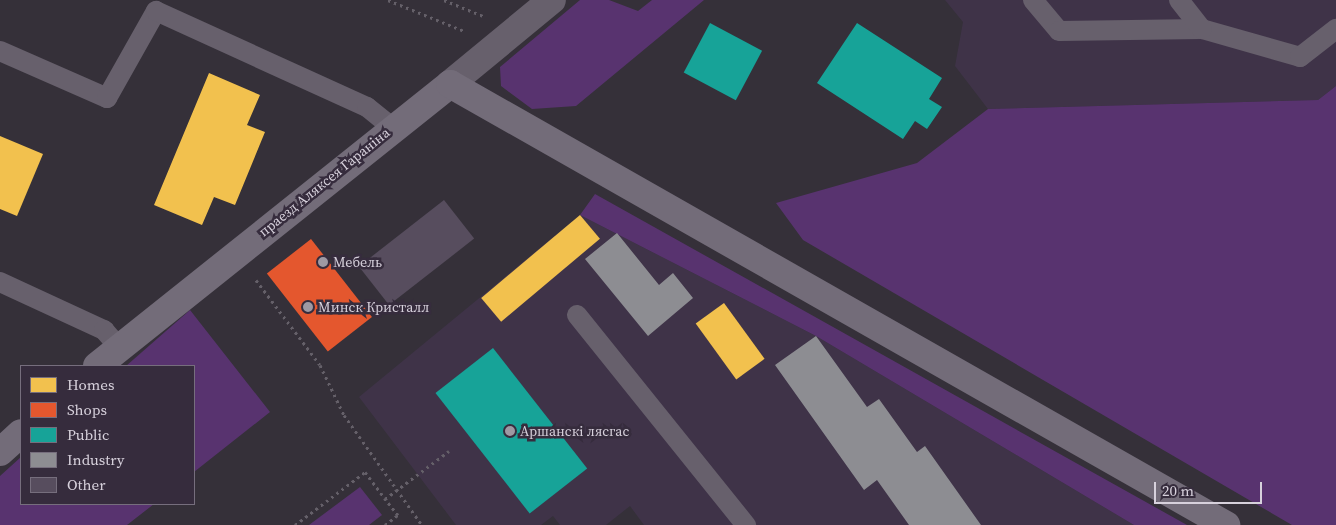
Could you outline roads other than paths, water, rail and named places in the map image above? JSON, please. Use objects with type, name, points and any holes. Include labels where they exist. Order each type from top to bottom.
[{"type":"street","name":"праезд Аляксея Гараніна","points":[[98,365],[392,127],[450,84],[552,0]]},
{"type":"street","points":[[450,84],[1226,525]]},
{"type":"street","points":[[0,452],[20,434]]},
{"type":"lane","points":[[1033,0],[1059,31],[1202,29],[1300,57],[1336,29]]},
{"type":"lane","points":[[1179,0],[1202,29]]},
{"type":"lane","points":[[0,51],[107,98],[156,11],[366,107],[392,127]]},
{"type":"lane","points":[[0,282],[104,330],[119,347]]},
{"type":"lane","points":[[577,315],[746,525]]},
{"type":"place","name":"Мебель","points":[[323,262]]},
{"type":"place","name":"Минск Кристалл","points":[[308,307]]},
{"type":"place","name":"Аршанскі лясгас","points":[[510,431]]}]
